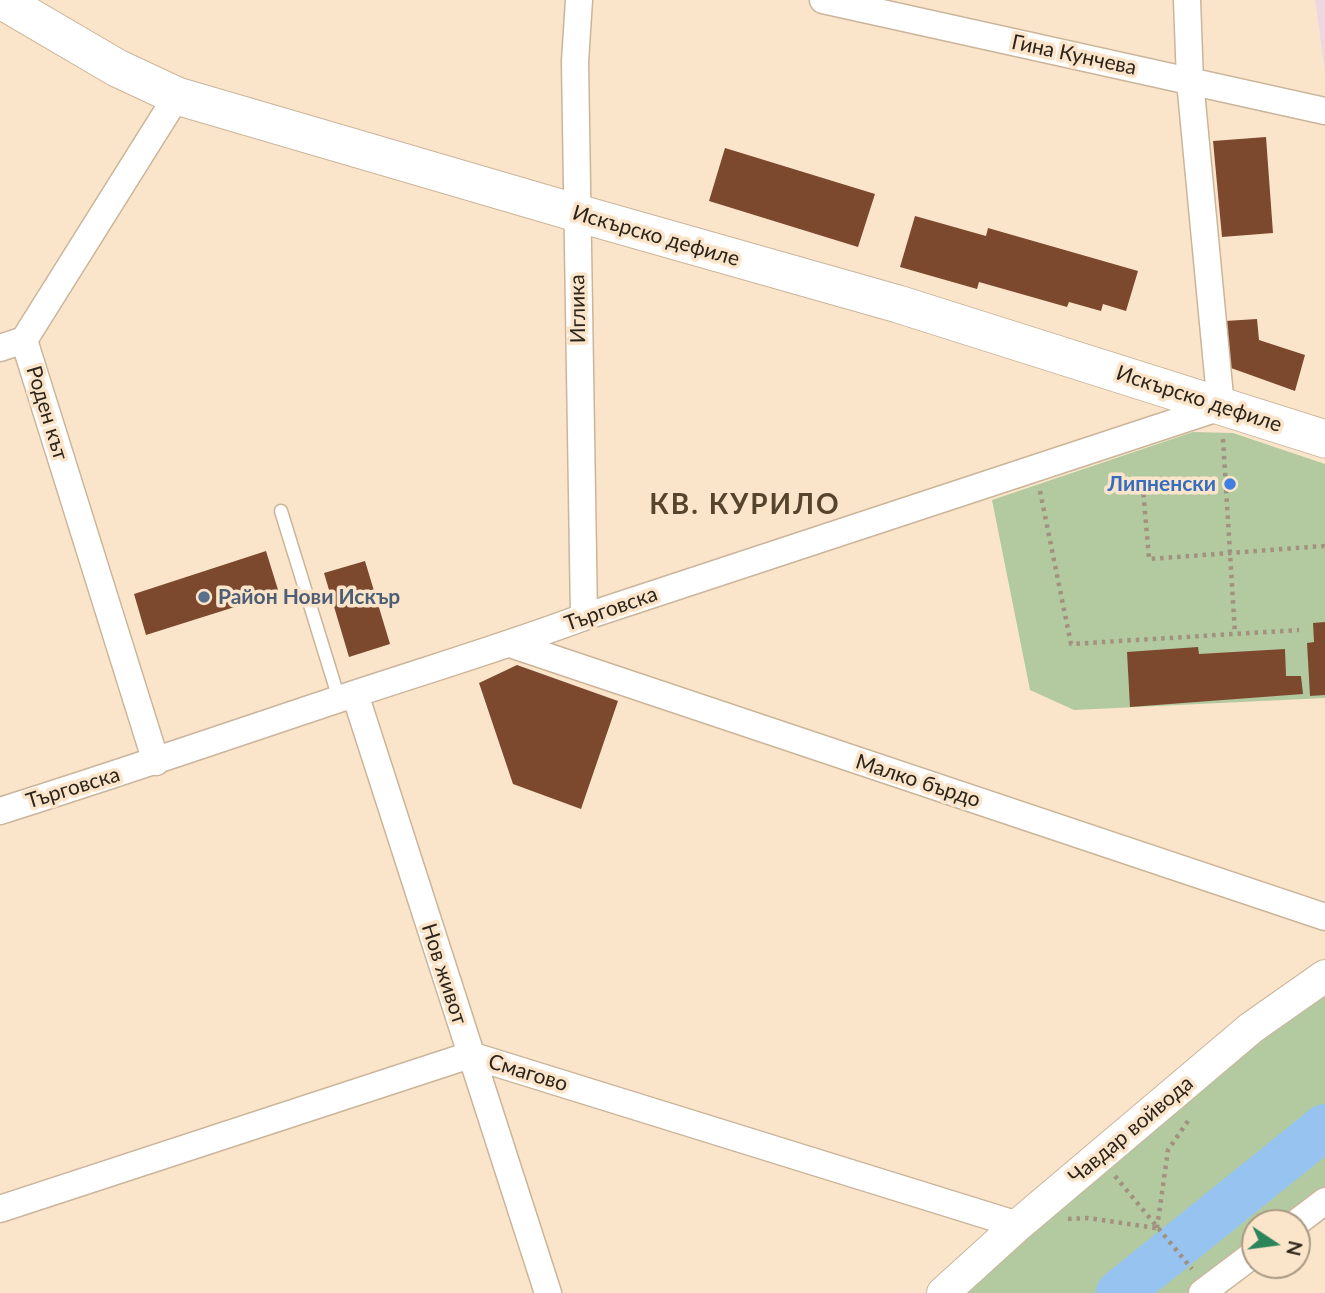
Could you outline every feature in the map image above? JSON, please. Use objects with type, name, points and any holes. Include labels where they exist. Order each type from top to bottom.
[{"type":"main road","name":"Искърско дефиле","points":[[1,0],[117,68],[177,96],[898,304],[1325,439]]},
{"type":"street","name":"Иглика","points":[[579,0],[575,62],[584,617]]},
{"type":"street","name":"Гина Кунчева","points":[[823,0],[1325,111]]},
{"type":"street","points":[[1187,0],[1190,81],[1221,407]]},
{"type":"street","name":"Роден кът","points":[[156,762],[12,344],[177,96]]},
{"type":"street","name":"Търговска","points":[[0,811],[510,645],[584,617],[1221,407]]},
{"type":"street","name":"Малко бърдо","points":[[510,645],[1325,917]]},
{"type":"street","name":"Нов живот","points":[[347,696],[548,1293]]},
{"type":"street","name":"Чавдар войвода","points":[[943,1293],[1018,1225],[1251,1028],[1325,976]]},
{"type":"street","name":"Смагово","points":[[0,1209],[470,1055],[1018,1225]]},
{"type":"street","points":[[1311,1212],[1325,1201]]},
{"type":"street","points":[[1206,1286],[1241,1263]]},
{"type":"lane","points":[[281,512],[347,696]]},
{"type":"path","points":[[1221,407],[1235,634]]},
{"type":"path","points":[[1034,470],[1071,643],[1299,630]]},
{"type":"path","points":[[1142,477],[1149,559],[1324,546],[1325,550]]},
{"type":"path","points":[[1157,1228],[1168,1150],[1196,1111]]},
{"type":"path","points":[[1100,1157],[1206,1286]]},
{"type":"path","points":[[1065,1219],[1088,1218],[1157,1228]]},
{"type":"shaded area","points":[[1315,0],[1325,0],[1325,72]]},
{"type":"green space","points":[[1193,432],[1233,433],[1325,464],[1325,698],[1074,710],[1030,690],[992,500]]},
{"type":"green space","points":[[1325,976],[1325,1201],[1311,1212],[1311,1209],[1241,1209],[1241,1264],[1202,1293],[943,1293]]},
{"type":"building","points":[[1266,137],[1273,233],[1222,237],[1213,141]]},
{"type":"building","points":[[725,148],[875,194],[858,247],[709,201]]},
{"type":"building","points":[[915,216],[986,236],[988,228],[1138,271],[1126,311],[1103,304],[1101,311],[1069,302],[1067,307],[979,282],[977,289],[900,267]]},
{"type":"building","points":[[1257,319],[1259,340],[1305,355],[1295,391],[1231,368],[1225,321]]},
{"type":"building","points":[[266,551],[279,593],[146,635],[134,594]]},
{"type":"building","points":[[365,561],[390,644],[349,657],[324,573]]},
{"type":"building","points":[[1325,622],[1325,695],[1310,696],[1307,643],[1314,642],[1313,623]]},
{"type":"building","points":[[1198,647],[1199,654],[1285,649],[1286,676],[1301,676],[1303,694],[1130,707],[1127,652]]},
{"type":"building","points":[[517,665],[618,701],[581,809],[513,784],[479,683]]},
{"type":"waterway","points":[[1119,1293],[1325,1127]]},
{"type":"place","name":"Липненски","points":[[1230,484]]},
{"type":"place","name":"Район Нови Искър","points":[[204,597]]},
{"type":"district","name":"КВ. КУРИЛО","points":[[745,505]]}]
